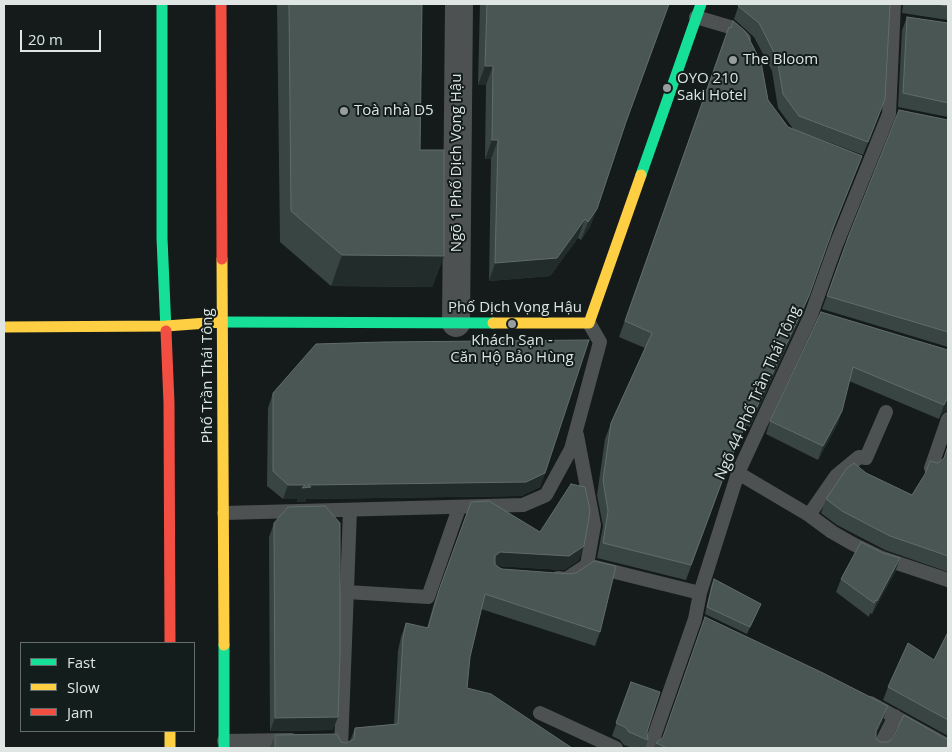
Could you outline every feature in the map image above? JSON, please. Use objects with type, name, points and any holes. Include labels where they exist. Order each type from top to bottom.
[{"type":"main road","points":[[162,4],[162,238],[169,413],[170,642]]},
{"type":"main road","name":"Phố Trần Thái Tông","points":[[222,4],[224,745]]},
{"type":"main road","name":"Phố Dịch Vọng Hậu","points":[[4,327],[166,326],[223,322],[589,323],[698,10]]},
{"type":"main road","points":[[170,732],[170,748]]},
{"type":"street","name":"Ngõ 1 Phố Dịch Vọng Hậu","points":[[456,323],[459,4]]},
{"type":"lane","name":"Ngõ 44 Phố Trần Thái Tông","points":[[650,748],[699,621],[700,593],[738,473],[815,316],[836,244],[863,165],[889,114],[898,21],[894,4]]},
{"type":"lane","points":[[698,10],[730,28],[746,42],[751,50]]},
{"type":"lane","points":[[889,114],[906,117]]},
{"type":"lane","points":[[224,513],[523,505],[546,495],[571,449],[600,342],[589,323]]},
{"type":"lane","points":[[809,515],[836,476],[859,457],[866,458],[886,412]]},
{"type":"lane","points":[[931,468],[948,418]]},
{"type":"lane","points":[[546,577],[566,579],[587,565],[594,524],[576,430]]},
{"type":"lane","points":[[738,473],[809,515],[832,532],[853,544],[882,558],[948,580]]},
{"type":"lane","points":[[347,592],[428,597],[459,508]]},
{"type":"lane","points":[[338,742],[350,510]]},
{"type":"lane","points":[[587,565],[700,593]]},
{"type":"lane","points":[[855,695],[948,746]]},
{"type":"lane","points":[[540,713],[616,748]]},
{"type":"lane","points":[[879,748],[895,716]]},
{"type":"lane","points":[[224,745],[303,740]]},
{"type":"building","name":"Toà nhà D5","points":[[289,4],[422,4],[420,150],[444,150],[444,256],[342,255],[291,211]]},
{"type":"building","points":[[487,4],[669,4],[597,209],[588,222],[585,219],[557,258],[495,263],[498,140],[492,140],[493,66],[485,66]]},
{"type":"building","points":[[739,4],[890,4],[885,99],[868,142],[799,116],[783,94],[777,58],[759,23],[738,6]]},
{"type":"building","points":[[907,17],[948,23],[948,103],[903,93]]},
{"type":"building","points":[[733,21],[745,31],[761,62],[768,100],[788,127],[862,156],[809,296],[755,411],[752,410],[728,465],[691,565],[603,543],[608,511],[603,480],[611,423],[652,333],[625,321],[729,27],[731,28]]},
{"type":"building","points":[[899,110],[948,120],[948,332],[827,296],[849,235]]},
{"type":"building","points":[[821,312],[948,350],[948,398],[944,405],[853,367],[842,411],[823,446],[770,421]]},
{"type":"building","points":[[589,340],[545,473],[526,482],[308,485],[311,487],[302,488],[305,485],[288,485],[273,471],[273,393],[316,344]]},
{"type":"building","points":[[948,446],[948,556],[890,536],[842,511],[826,499],[847,468],[854,463],[866,473],[912,495],[925,474],[930,461],[938,463],[944,458]]},
{"type":"building","points":[[571,484],[585,487],[590,511],[584,546],[569,556],[500,552],[495,556],[495,564],[502,569],[570,574],[576,573],[594,561],[616,566],[600,632],[485,594],[470,657],[467,688],[491,694],[572,748],[275,748],[275,735],[337,734],[341,742],[346,743],[354,739],[355,728],[398,724],[403,638],[406,623],[428,628],[439,590],[471,502],[489,501],[540,532]]},
{"type":"building","points":[[325,506],[340,523],[338,717],[275,718],[274,523],[288,507]]},
{"type":"building","points":[[861,542],[883,553],[900,558],[877,601],[875,600],[874,603],[841,579]]},
{"type":"building","points":[[714,579],[761,604],[750,627],[707,607]]},
{"type":"building","points":[[705,617],[888,706],[876,731],[876,739],[880,742],[888,742],[892,739],[904,715],[948,740],[948,748],[664,748],[656,743],[663,737]]},
{"type":"building","points":[[948,632],[948,720],[888,687],[908,643],[934,660]]},
{"type":"building","points":[[631,682],[660,692],[647,732],[648,740],[629,732],[625,727],[616,723]]},
{"type":"traffic: fast","points":[[162,4],[162,238],[166,331]]},
{"type":"traffic: fast","points":[[641,175],[701,4]]},
{"type":"traffic: fast","points":[[221,322],[493,323]]},
{"type":"traffic: fast","points":[[224,645],[224,748]]},
{"type":"traffic: slow","points":[[493,323],[589,323],[641,175]]},
{"type":"traffic: slow","points":[[222,259],[224,645]]},
{"type":"traffic: slow","points":[[4,327],[166,326],[221,322]]},
{"type":"traffic: slow","points":[[170,732],[170,748]]},
{"type":"traffic: jam","points":[[221,4],[222,259]]},
{"type":"traffic: jam","points":[[166,331],[169,403],[170,642]]},
{"type":"place","name":"The Bloom","points":[[733,60]]},
{"type":"place","name":"OYO 210 Saki Hotel","points":[[667,88]]},
{"type":"place","name":"Toà nhà D5","points":[[344,111]]},
{"type":"place","name":"Khách Sạn - Căn Hộ Bảo Hùng","points":[[512,324]]}]
